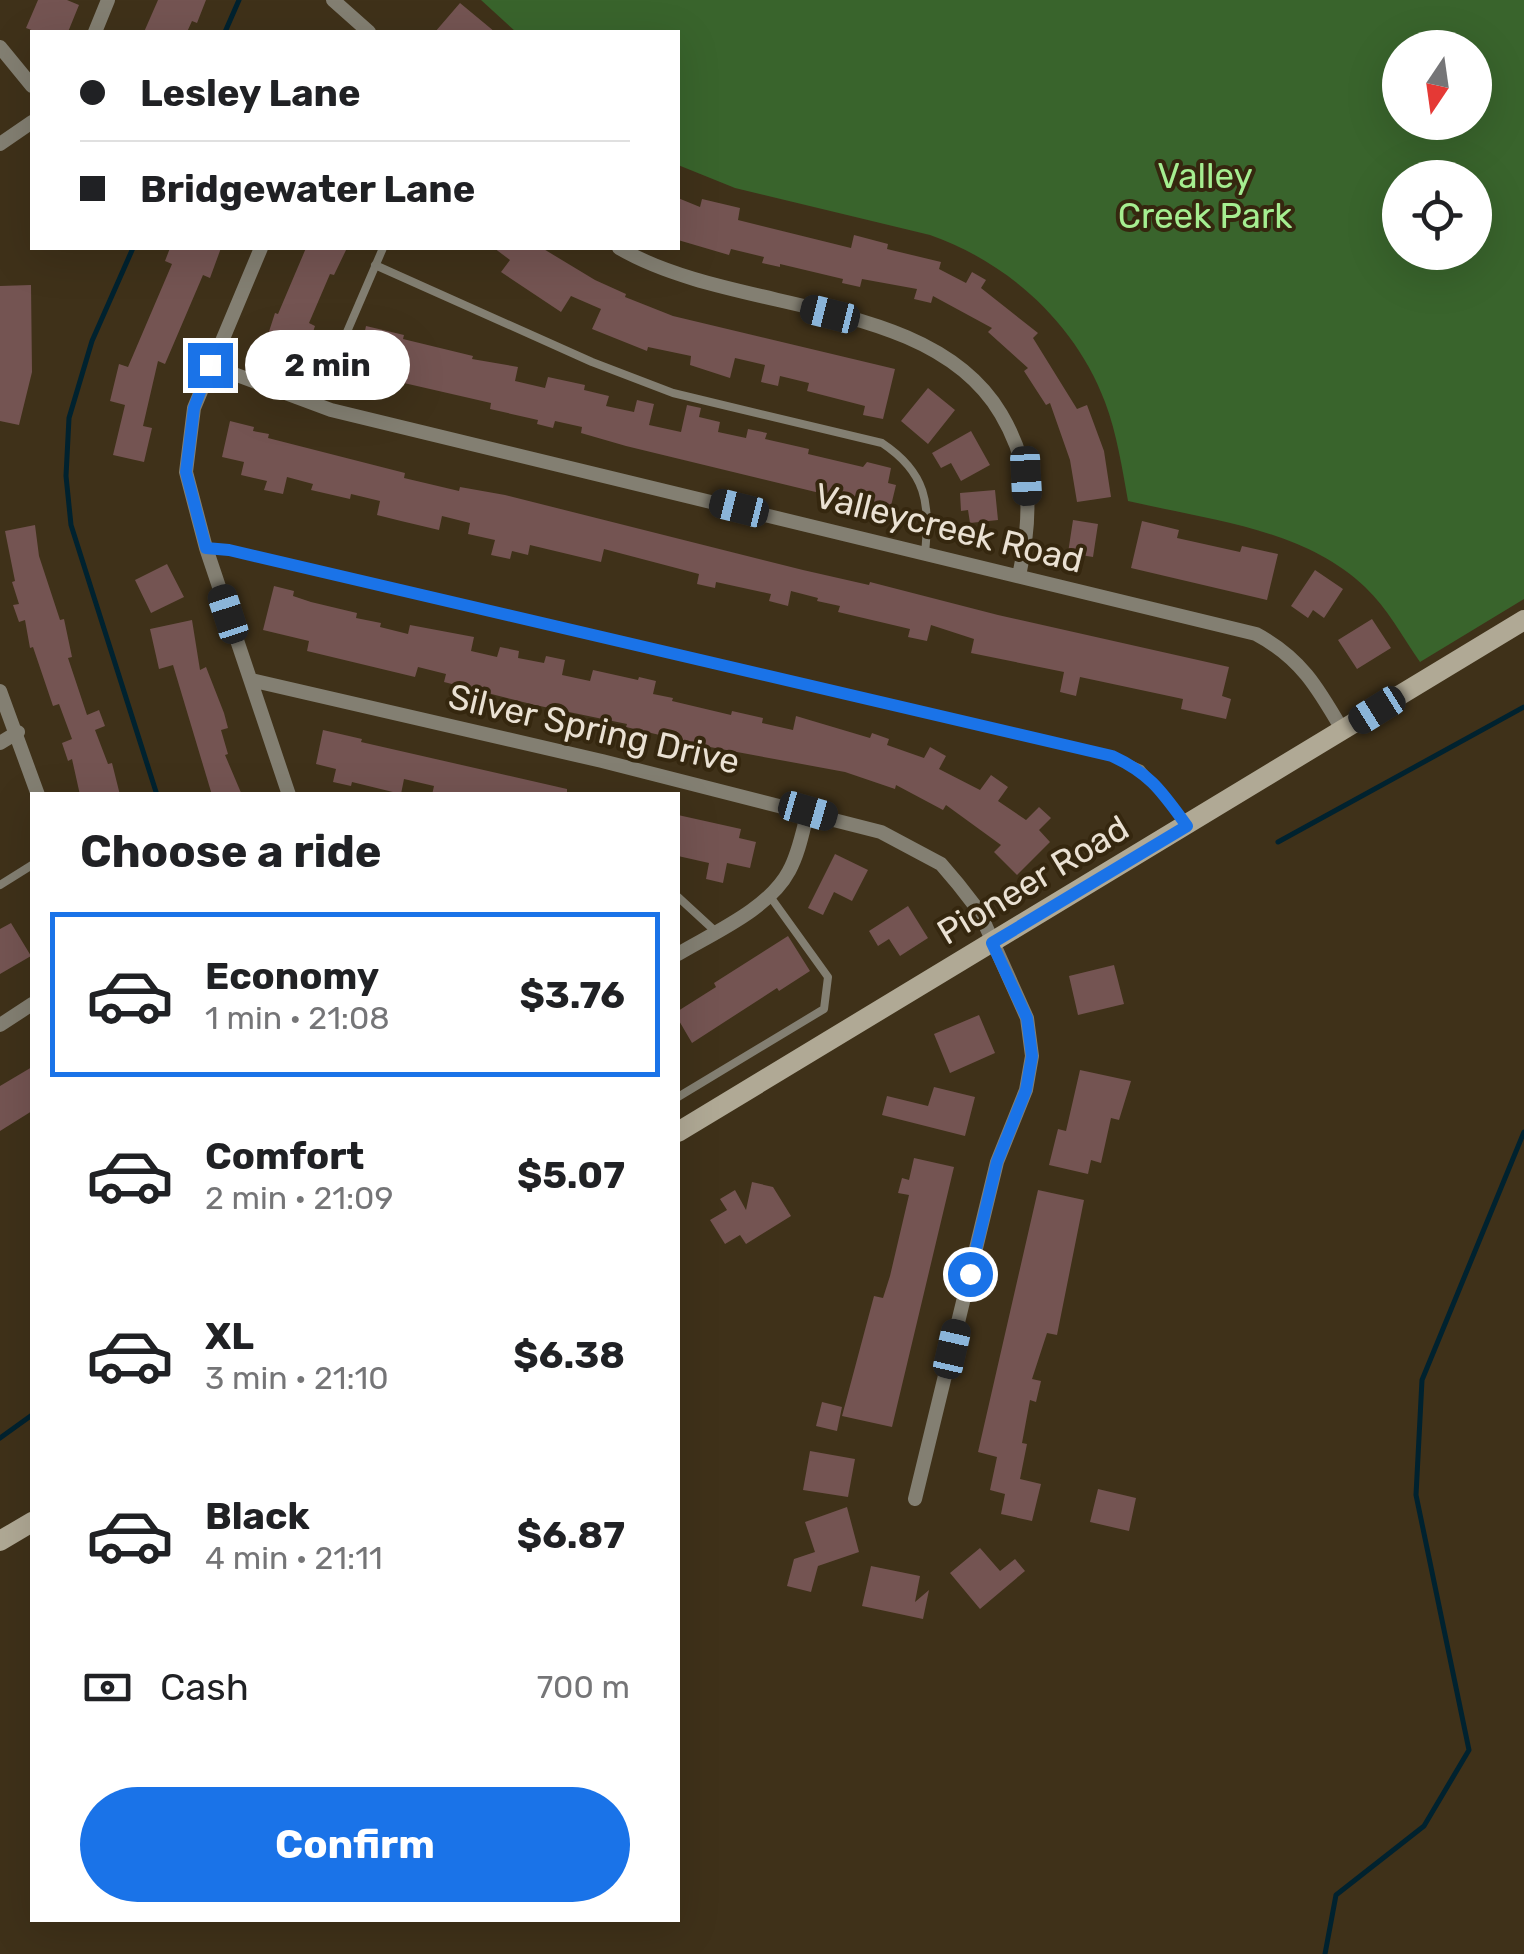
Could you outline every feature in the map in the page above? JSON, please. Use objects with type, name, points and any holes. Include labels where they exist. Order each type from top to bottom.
[{"type":"main road","name":"Pioneer Road","points":[[680,1131],[1524,620]]},
{"type":"main road","points":[[0,1541],[30,1523]]},
{"type":"street","points":[[96,30],[108,0]]},
{"type":"street","points":[[332,0],[367,30]]},
{"type":"street","points":[[0,47],[30,84]]},
{"type":"street","points":[[0,144],[30,123]]},
{"type":"street","points":[[260,250],[194,408],[186,472],[206,548],[288,792]]},
{"type":"street","points":[[623,250],[690,280],[899,332],[934,348],[965,369],[989,394],[1010,430],[1026,476],[1029,530],[1019,576]]},
{"type":"street","name":"Valleycreek Road","points":[[210,365],[316,404],[1256,634],[1284,648],[1318,688],[1343,731]]},
{"type":"street","name":"Silver Spring Drive","points":[[251,680],[808,811],[881,832],[940,864],[980,911],[1027,1018],[1032,1056],[1026,1090],[997,1162],[915,1499]]},
{"type":"street","points":[[0,690],[37,792]]},
{"type":"street","points":[[0,743],[18,732]]},
{"type":"street","points":[[680,953],[769,895],[792,868],[808,811]]},
{"type":"street","points":[[0,1025],[30,1005]]},
{"type":"lane","points":[[316,404],[382,250]]},
{"type":"lane","points":[[375,265],[592,362],[673,392],[882,444],[902,456],[924,492],[928,518],[925,553]]},
{"type":"lane","points":[[206,548],[229,550],[1112,756],[1141,770],[1187,826]]},
{"type":"lane","points":[[0,885],[30,866]]},
{"type":"lane","points":[[680,1095],[824,1009],[828,977],[769,895]]},
{"type":"lane","points":[[680,899],[715,931]]},
{"type":"green space","name":"Valley Creek Park","points":[[481,0],[1524,0],[1524,599],[1420,662],[1373,595],[1340,567],[1313,551],[1253,529],[1128,501],[1105,402],[1076,347],[1036,299],[1012,279],[959,247],[930,235],[735,188],[680,166],[680,30],[514,30]]},
{"type":"building","points":[[38,0],[67,0],[79,5],[69,30],[26,28]]},
{"type":"building","points":[[158,0],[206,0],[197,23],[192,21],[188,30],[145,30]]},
{"type":"building","points":[[460,3],[493,30],[437,30]]},
{"type":"building","points":[[680,199],[700,207],[702,199],[740,208],[738,220],[851,248],[854,235],[888,244],[887,249],[941,262],[939,269],[966,283],[972,272],[986,280],[981,288],[1038,333],[1033,338],[1077,409],[1087,405],[1104,451],[1111,497],[1077,502],[1070,460],[1050,403],[1046,405],[1024,371],[1028,368],[988,332],[992,328],[933,296],[931,303],[914,299],[917,289],[862,279],[860,287],[842,283],[843,279],[762,263],[764,257],[731,249],[729,255],[680,241]]},
{"type":"building","points":[[169,250],[220,250],[210,278],[203,275],[165,364],[158,361],[143,426],[152,428],[144,462],[113,455],[125,405],[110,401],[119,364],[128,367],[172,264],[165,261]]},
{"type":"building","points":[[305,250],[346,250],[334,275],[330,274],[309,323],[315,326],[309,344],[299,340],[293,360],[263,350],[275,313],[278,314]]},
{"type":"building","points":[[497,250],[545,250],[626,294],[625,297],[673,316],[895,369],[883,419],[863,415],[865,406],[807,391],[809,383],[780,376],[778,386],[761,382],[765,365],[735,358],[730,378],[690,365],[691,356],[648,347],[647,351],[592,329],[601,309],[571,296],[561,312],[501,272],[510,260]]},
{"type":"building","points":[[31,285],[32,372],[19,425],[0,421],[0,286]]},
{"type":"building","points":[[366,326],[473,356],[472,359],[518,367],[515,381],[545,388],[548,377],[585,385],[584,390],[609,396],[606,406],[634,412],[637,400],[654,404],[649,425],[681,432],[687,405],[701,408],[699,417],[720,422],[718,432],[746,438],[748,429],[767,433],[765,439],[809,449],[808,454],[863,467],[867,462],[891,468],[888,483],[896,485],[890,510],[626,446],[581,433],[582,427],[555,421],[553,428],[537,424],[538,420],[490,409],[491,403],[356,372]]},
{"type":"building","points":[[928,388],[955,410],[928,444],[901,421]]},
{"type":"building","points":[[230,421],[254,427],[253,431],[269,434],[268,438],[405,473],[404,478],[459,491],[460,487],[505,495],[803,570],[869,585],[870,582],[1229,667],[1222,696],[1231,699],[1226,719],[1181,709],[1183,699],[1080,677],[1076,696],[1060,692],[1064,672],[971,653],[974,639],[931,625],[927,641],[908,637],[910,629],[838,612],[840,606],[791,591],[788,606],[769,601],[771,594],[716,582],[715,588],[697,584],[699,574],[604,549],[601,562],[530,545],[528,555],[512,551],[510,559],[491,555],[495,540],[468,534],[470,523],[442,516],[439,530],[377,515],[380,501],[311,490],[313,484],[287,477],[283,494],[264,490],[267,481],[241,475],[244,462],[222,457]]},
{"type":"building","points":[[971,431],[990,465],[961,481],[951,463],[941,468],[932,453]]},
{"type":"building","points":[[995,490],[998,520],[970,523],[968,510],[961,511],[960,493]]},
{"type":"building","points":[[1073,520],[1098,524],[1093,557],[1068,553]]},
{"type":"building","points":[[1142,521],[1179,530],[1177,538],[1240,552],[1242,546],[1278,554],[1267,600],[1131,568]]},
{"type":"building","points":[[35,525],[39,556],[60,620],[64,619],[72,657],[68,658],[87,715],[99,710],[105,726],[95,730],[108,764],[112,763],[119,792],[79,792],[72,759],[68,761],[62,743],[72,739],[59,704],[53,706],[33,647],[30,648],[25,620],[19,622],[13,605],[19,604],[5,531]]},
{"type":"building","points":[[167,564],[184,597],[151,613],[135,580]]},
{"type":"building","points":[[1315,570],[1343,589],[1324,618],[1313,610],[1308,618],[1291,606]]},
{"type":"building","points":[[274,586],[294,591],[293,596],[311,602],[357,613],[356,618],[381,623],[380,627],[408,634],[410,625],[474,637],[471,651],[497,657],[500,647],[519,651],[518,658],[544,663],[546,656],[565,660],[562,675],[590,681],[593,670],[638,680],[639,677],[656,681],[653,694],[731,715],[732,711],[763,718],[762,723],[793,730],[796,716],[870,738],[872,733],[889,739],[887,745],[924,758],[930,747],[946,756],[939,769],[980,790],[991,775],[1008,787],[998,801],[1026,820],[1039,807],[1051,818],[1039,830],[1050,842],[1017,875],[994,852],[1001,845],[946,805],[943,810],[896,785],[895,789],[845,772],[710,747],[535,705],[444,682],[446,674],[418,667],[415,677],[307,651],[309,641],[263,630]]},
{"type":"building","points":[[1372,619],[1391,648],[1357,669],[1338,640]]},
{"type":"building","points":[[192,620],[200,670],[206,667],[224,713],[228,728],[221,730],[228,754],[225,755],[241,792],[211,792],[173,665],[159,669],[150,629]]},
{"type":"building","points":[[323,730],[567,792],[433,792],[434,786],[404,779],[401,792],[393,792],[352,782],[351,786],[333,782],[336,769],[316,764]]},
{"type":"building","points":[[680,815],[741,829],[739,838],[756,842],[750,868],[727,863],[723,883],[706,879],[709,863],[680,856]]},
{"type":"building","points":[[835,854],[868,870],[852,901],[834,892],[823,915],[808,908]]},
{"type":"building","points":[[908,906],[928,938],[900,956],[889,939],[878,946],[869,931]]},
{"type":"building","points":[[11,923],[30,957],[0,974],[0,929]]},
{"type":"building","points":[[788,936],[810,971],[692,1043],[680,1022],[680,1010],[716,987],[714,983]]},
{"type":"building","points":[[1114,965],[1124,1004],[1078,1015],[1069,976]]},
{"type":"building","points":[[979,1015],[995,1053],[950,1073],[934,1034]]},
{"type":"building","points":[[30,1068],[30,1112],[0,1131],[0,1086]]},
{"type":"building","points":[[1080,1070],[1131,1081],[1119,1120],[1111,1118],[1101,1163],[1091,1160],[1088,1174],[1049,1165],[1058,1129],[1066,1131]]},
{"type":"building","points":[[934,1087],[975,1097],[965,1136],[882,1115],[887,1096],[928,1106]]},
{"type":"building","points":[[914,1158],[954,1167],[892,1427],[842,1416],[874,1296],[883,1298],[890,1276],[909,1195],[898,1193],[902,1178],[909,1180]]},
{"type":"building","points":[[752,1182],[773,1187],[791,1216],[746,1244],[740,1235],[725,1244],[710,1220],[727,1210],[720,1199],[735,1190],[746,1210]]},
{"type":"building","points":[[1038,1190],[1084,1200],[1057,1335],[1047,1333],[1032,1379],[1041,1381],[1036,1402],[1030,1400],[1020,1479],[1041,1484],[1032,1521],[1001,1514],[1005,1494],[990,1490],[997,1457],[978,1452]]},
{"type":"building","points":[[822,1402],[842,1407],[837,1431],[816,1426]]},
{"type":"building","points":[[810,1451],[855,1459],[848,1497],[803,1490]]},
{"type":"building","points":[[1098,1489],[1136,1498],[1129,1531],[1090,1522]]},
{"type":"building","points":[[847,1507],[859,1552],[818,1566],[811,1592],[787,1586],[794,1559],[815,1552],[805,1522]]},
{"type":"building","points":[[980,1548],[1000,1571],[1015,1559],[1025,1571],[980,1609],[950,1573]]},
{"type":"building","points":[[871,1566],[920,1576],[915,1602],[929,1590],[923,1619],[862,1606]]},
{"type":"waterway","points":[[226,30],[239,0]]},
{"type":"waterway","points":[[132,250],[92,341],[69,418],[66,476],[71,525],[156,792]]},
{"type":"waterway","points":[[1278,842],[1524,707]]},
{"type":"waterway","points":[[1325,1954],[1336,1895],[1424,1826],[1469,1750],[1416,1495],[1422,1380],[1524,1132]]},
{"type":"waterway","points":[[0,1438],[30,1416]]},
{"type":"route","points":[[210,365],[194,408],[186,472],[206,548],[229,550],[1112,756],[1141,770],[1158,787],[1187,826],[992,943],[1027,1018],[1032,1056],[1026,1090],[997,1162],[970,1274]]}]
